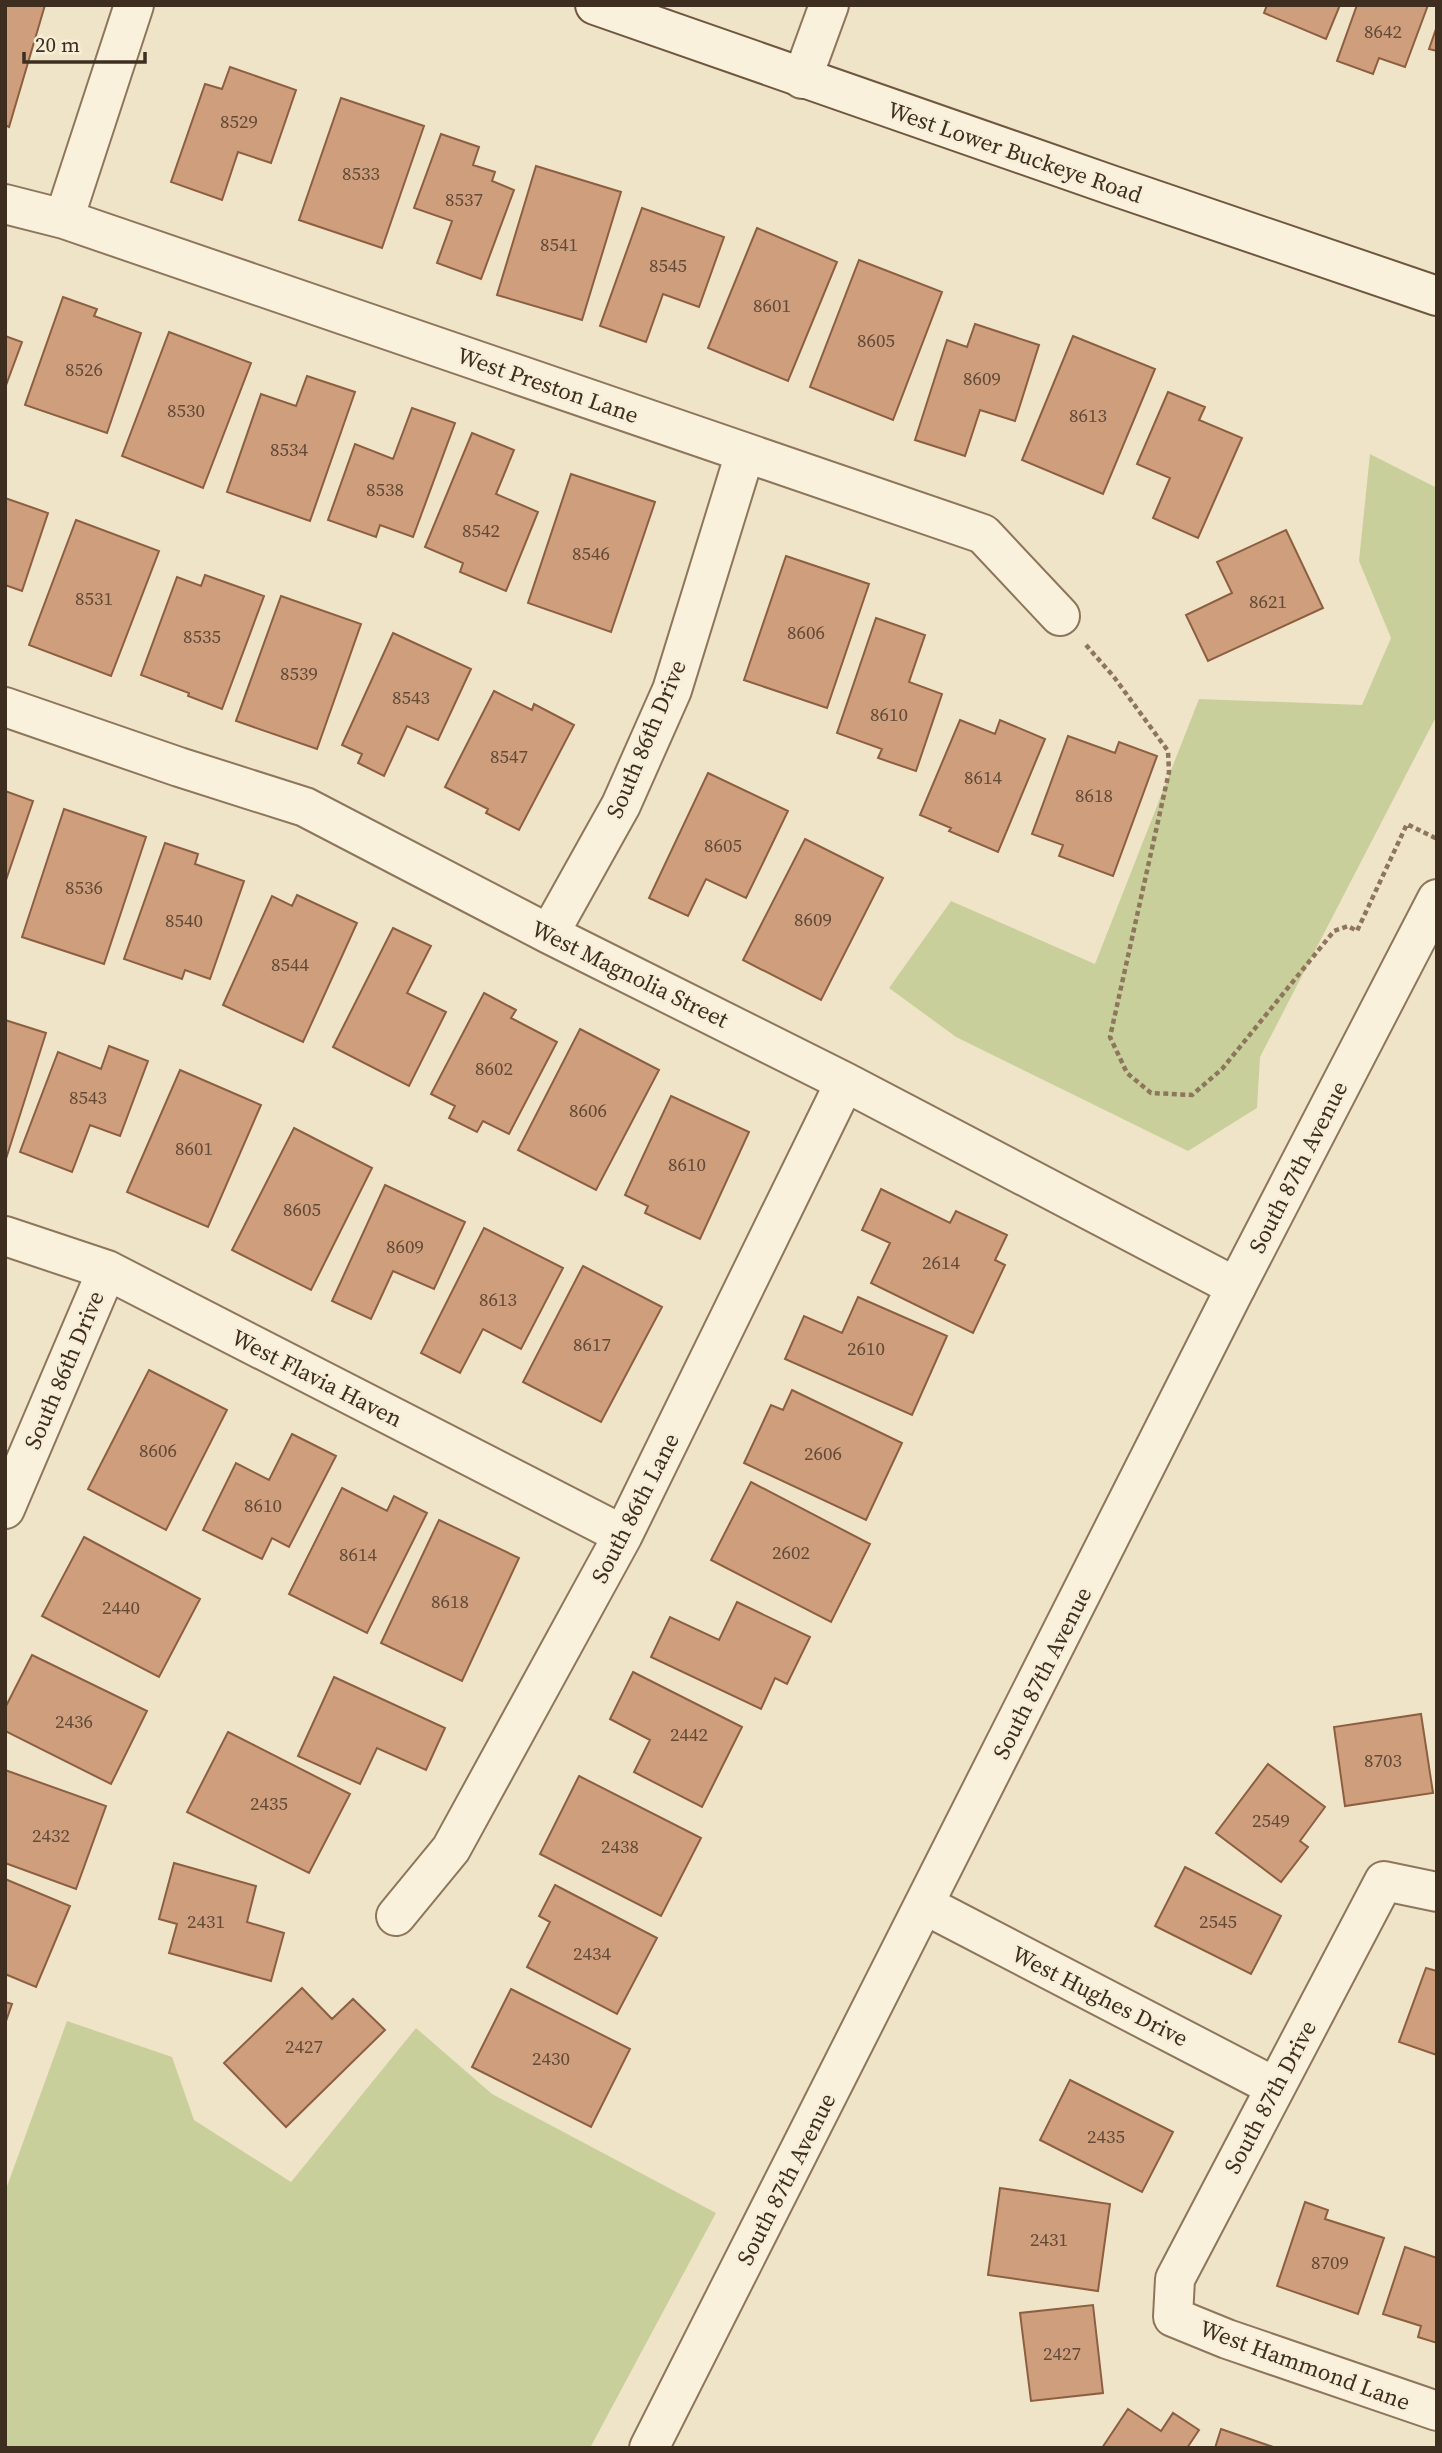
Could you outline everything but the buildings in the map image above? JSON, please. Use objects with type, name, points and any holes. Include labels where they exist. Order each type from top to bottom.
[{"type":"street","points":[[64,219],[134,5]]},
{"type":"street","name":"West Lower Buckeye Road","points":[[594,5],[1437,296]]},
{"type":"street","points":[[802,79],[829,5]]},
{"type":"street","name":"West Preston Lane","points":[[5,204],[64,219],[983,534],[1060,616]]},
{"type":"street","name":"South 86th Drive","points":[[549,934],[621,805],[672,690],[745,453]]},
{"type":"street","name":"West Magnolia Street","points":[[5,707],[305,807],[549,934],[845,1082],[1236,1287]]},
{"type":"street","name":"South 87th Avenue","points":[[649,2448],[1236,1287],[1437,898]]},
{"type":"street","name":"South 86th Lane","points":[[396,1916],[451,1849],[622,1535],[845,1082]]},
{"type":"street","name":"West Flavia Haven","points":[[5,1236],[107,1270],[622,1535]]},
{"type":"street","name":"South 86th Drive","points":[[5,1509],[107,1270]]},
{"type":"street","name":"South 87th Drive","points":[[1173,2317],[1175,2279],[1384,1881],[1437,1892]]},
{"type":"street","name":"West Hughes Drive","points":[[925,1905],[1275,2087]]},
{"type":"street","name":"West Hammond Lane","points":[[1173,2317],[1227,2339],[1437,2411]]},
{"type":"path","points":[[1060,616],[1114,677],[1168,751],[1169,772],[1110,1037],[1127,1073],[1151,1093],[1192,1095],[1222,1069],[1334,931],[1348,926],[1357,931],[1407,824],[1437,839]]},
{"type":"green space","points":[[1370,454],[1437,488],[1437,715],[1260,1057],[1257,1108],[1188,1151],[956,1037],[889,988],[951,901],[1095,964],[1199,699],[1362,705],[1391,638],[1359,561]]},
{"type":"green space","points":[[67,2021],[172,2057],[194,2120],[291,2182],[416,2028],[492,2094],[716,2213],[590,2448],[5,2448],[5,2192]]}]
